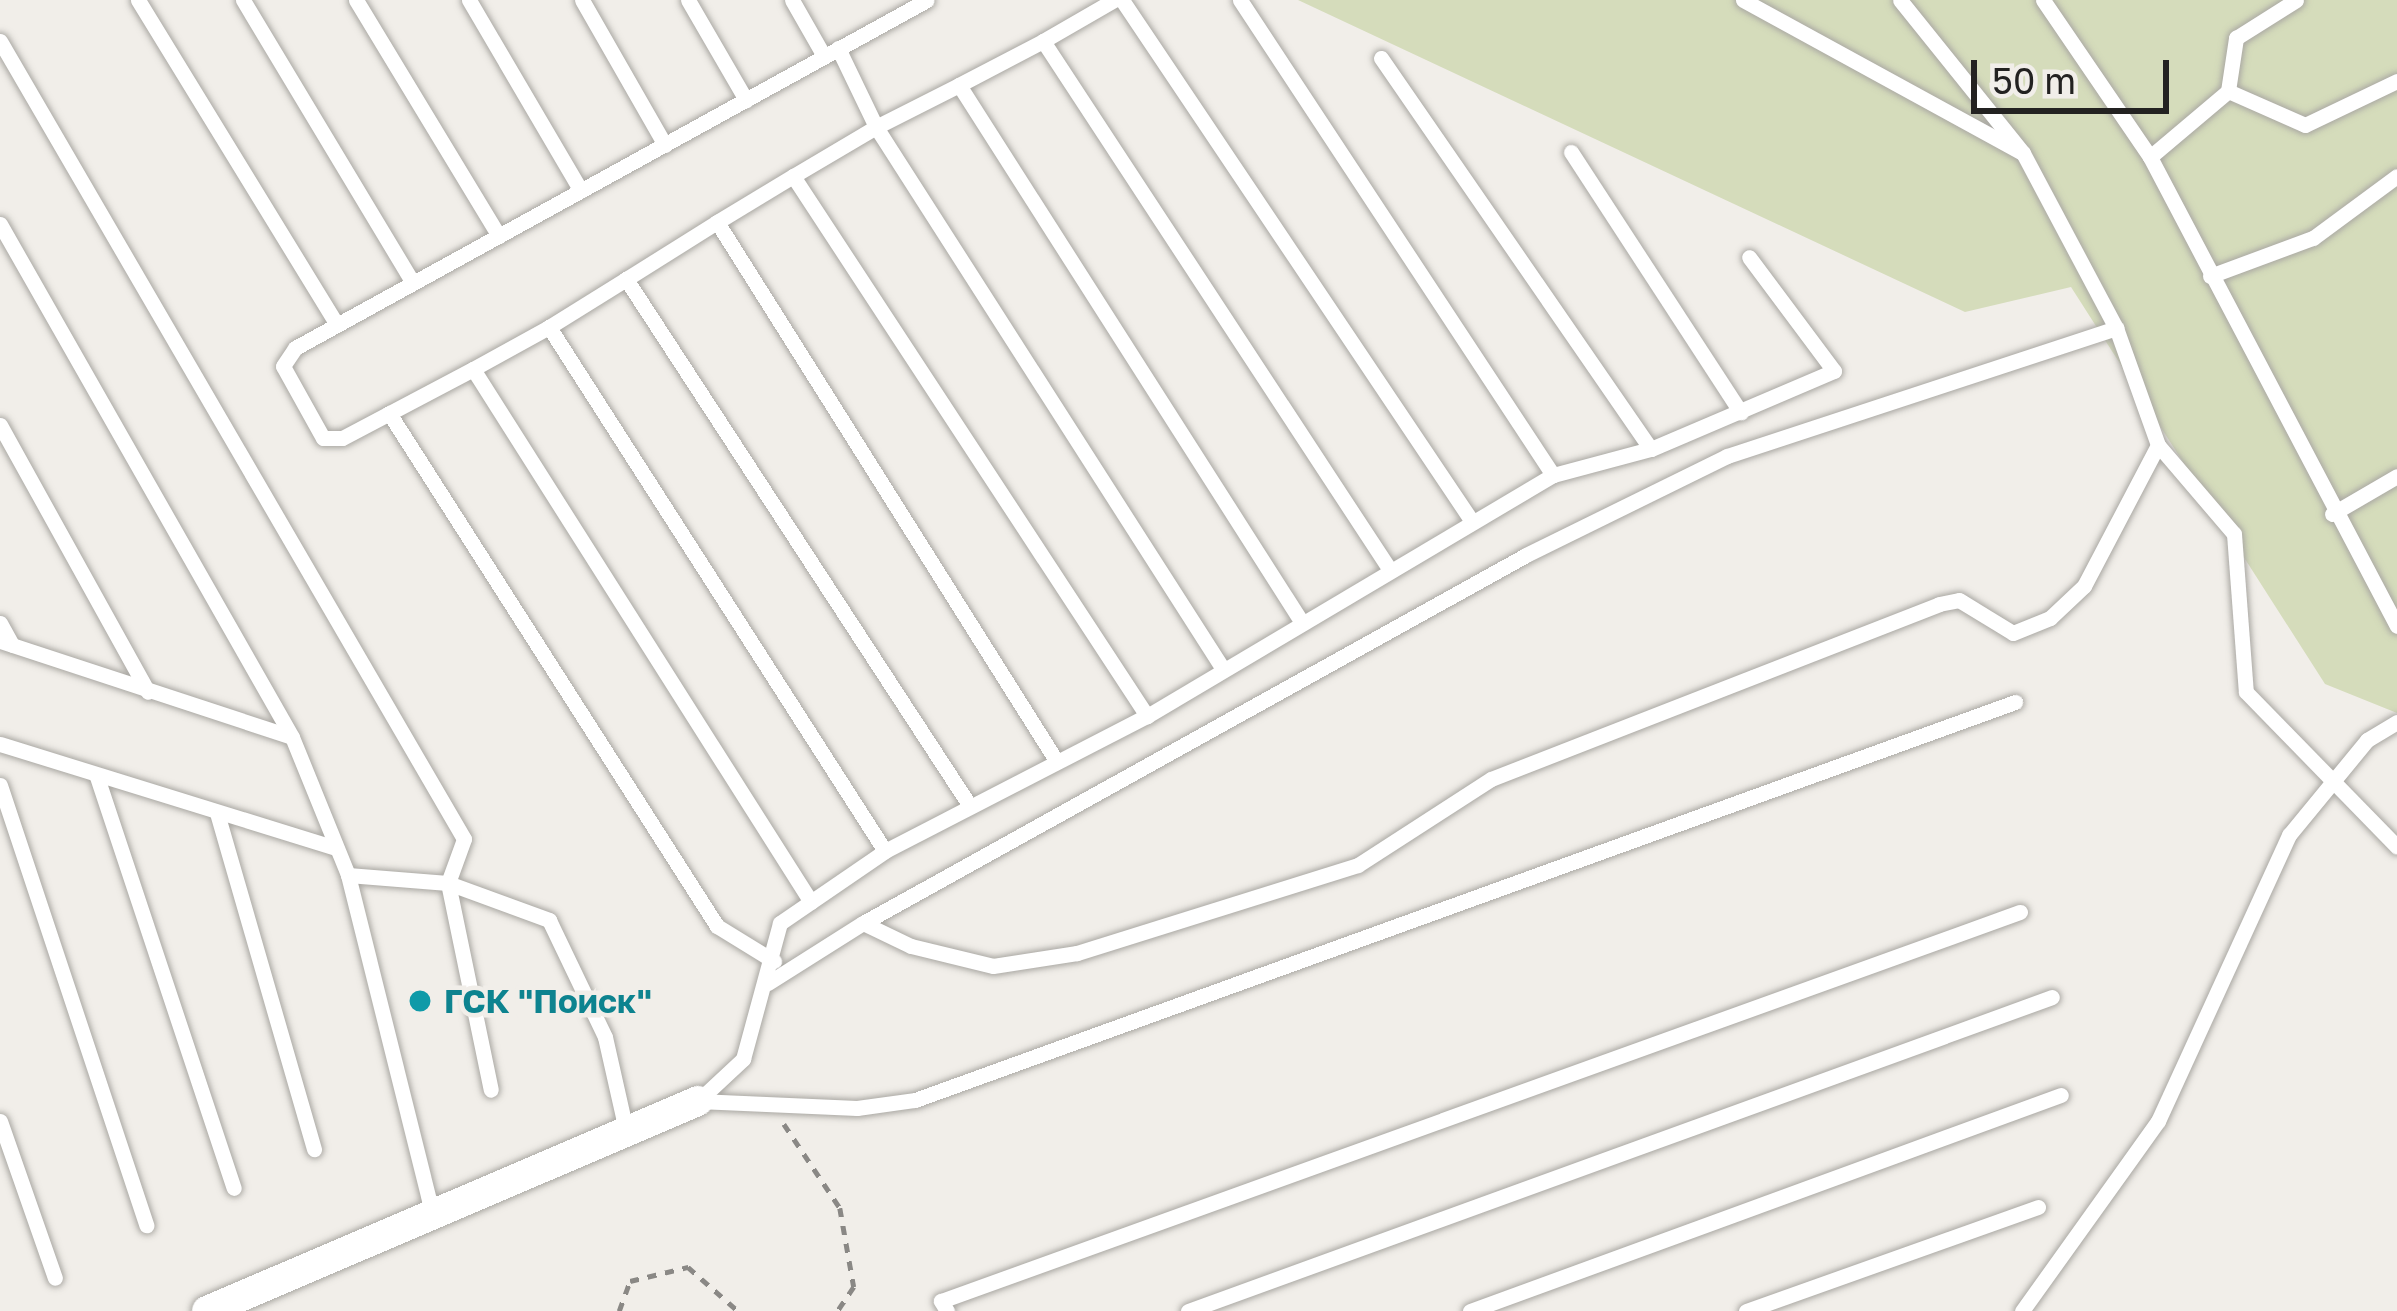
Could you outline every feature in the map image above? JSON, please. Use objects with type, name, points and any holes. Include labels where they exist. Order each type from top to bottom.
[{"type":"street","points":[[207,1311],[627,1136],[698,1101]]},
{"type":"lane","points":[[139,0],[337,326]]},
{"type":"lane","points":[[243,0],[413,284]]},
{"type":"lane","points":[[356,0],[499,236]]},
{"type":"lane","points":[[469,0],[581,190]]},
{"type":"lane","points":[[582,0],[665,145]]},
{"type":"lane","points":[[688,0],[746,100]]},
{"type":"lane","points":[[793,0],[831,52],[1223,669]]},
{"type":"lane","points":[[918,2],[295,348],[284,366],[323,438],[342,438],[473,369],[876,128],[1118,0],[1471,520]]},
{"type":"lane","points":[[1240,0],[1553,475]]},
{"type":"lane","points":[[1742,0],[2023,153]]},
{"type":"lane","points":[[1900,0],[2023,153],[2116,328],[2158,445],[2234,534],[2246,692],[2397,847]]},
{"type":"lane","points":[[2043,0],[2150,157],[2332,514],[2397,626]]},
{"type":"lane","points":[[2150,157],[2228,92],[2236,38],[2296,0]]},
{"type":"lane","points":[[0,41],[464,839],[448,883],[491,1090]]},
{"type":"lane","points":[[1043,41],[1388,567]]},
{"type":"lane","points":[[1381,58],[1652,449]]},
{"type":"lane","points":[[2228,92],[2305,125],[2397,81]]},
{"type":"lane","points":[[959,85],[1301,621]]},
{"type":"lane","points":[[1571,152],[1741,413]]},
{"type":"lane","points":[[793,176],[1147,716]]},
{"type":"lane","points":[[2210,276],[2313,238],[2397,176]]},
{"type":"lane","points":[[717,222],[1057,762]]},
{"type":"lane","points":[[0,224],[292,737],[348,875],[434,1218]]},
{"type":"lane","points":[[698,1101],[743,1059],[774,961],[780,923],[885,851],[1147,716],[1388,567],[1553,475],[1652,449],[1834,371],[1749,257]]},
{"type":"lane","points":[[626,278],[970,806]]},
{"type":"lane","points":[[549,327],[885,851]]},
{"type":"lane","points":[[768,983],[863,923],[1526,555],[1727,456],[2116,328]]},
{"type":"lane","points":[[473,369],[811,902]]},
{"type":"lane","points":[[389,413],[717,926],[774,961]]},
{"type":"lane","points":[[0,425],[148,692]]},
{"type":"lane","points":[[863,923],[911,946],[993,966],[1077,953],[1358,865],[1491,779],[1939,604],[1959,601],[2013,633],[2050,618],[2084,586],[2158,445]]},
{"type":"lane","points":[[2332,514],[2397,476]]},
{"type":"lane","points":[[0,623],[6,643],[292,737]]},
{"type":"lane","points":[[698,1101],[857,1108],[915,1100],[2015,702]]},
{"type":"lane","points":[[2022,1311],[2158,1121],[2289,835],[2367,740],[2397,722]]},
{"type":"lane","points":[[0,744],[335,848]]},
{"type":"lane","points":[[98,777],[234,1187]]},
{"type":"lane","points":[[0,785],[146,1225]]},
{"type":"lane","points":[[218,813],[314,1149]]},
{"type":"lane","points":[[348,875],[448,883],[549,920],[605,1036],[627,1136]]},
{"type":"lane","points":[[947,1311],[941,1301],[2020,912]]},
{"type":"lane","points":[[1188,1311],[2052,998]]},
{"type":"lane","points":[[1470,1311],[2061,1095]]},
{"type":"lane","points":[[0,1121],[55,1278]]},
{"type":"lane","points":[[1746,1311],[2038,1207]]},
{"type":"path","points":[[771,1104],[840,1208],[854,1287],[838,1311]]},
{"type":"path","points":[[619,1311],[630,1281],[688,1268],[737,1311]]},
{"type":"green space","points":[[1298,0],[2397,0],[2397,713],[2325,684],[2071,287],[1965,312]]},
{"type":"place","name":"ГСК \"Поиск\"","points":[[420,1001]]}]
